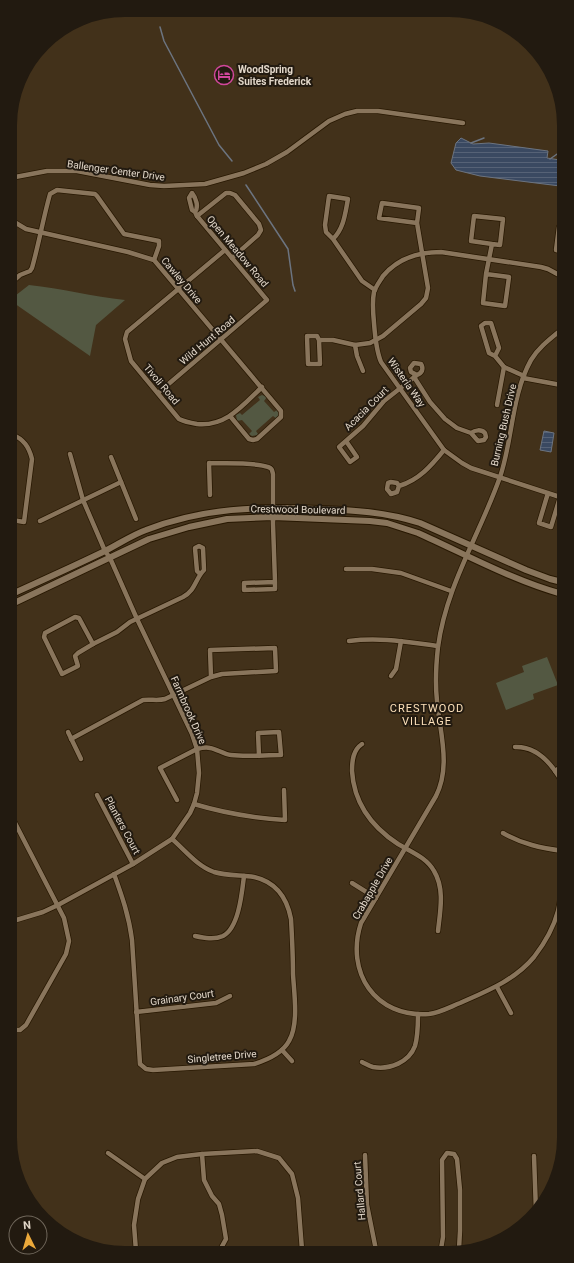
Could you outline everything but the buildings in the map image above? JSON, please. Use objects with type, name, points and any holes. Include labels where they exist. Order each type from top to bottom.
[{"type":"main road","name":"Crestwood Boulevard","points":[[17,592],[105,551],[145,530],[178,520],[226,510],[273,507],[361,510],[390,514],[420,523],[526,570],[557,581]]},
{"type":"main road","name":"Crestwood Boulevard","points":[[17,602],[149,539],[189,527],[227,519],[273,517],[370,521],[387,524],[418,533],[520,579],[557,592]]},
{"type":"street","name":"Ballenger Center Drive","points":[[17,177],[47,171],[77,171],[150,185],[164,186],[205,184],[225,179],[266,164],[287,152],[329,121],[348,113],[357,111],[378,111],[463,123]]},
{"type":"street","name":"Open Meadow Road","points":[[192,185],[192,193],[197,205],[196,214],[267,300]]},
{"type":"street","points":[[17,278],[30,271],[32,268],[50,194],[57,190],[95,194],[100,198],[124,234],[158,242],[159,246],[154,260]]},
{"type":"street","points":[[196,214],[226,193],[230,193],[235,195],[261,226],[261,230],[258,234],[232,258]]},
{"type":"street","points":[[333,240],[339,233],[344,223],[348,199],[329,196],[325,225],[326,232],[362,281],[374,290],[386,274],[396,264],[404,259],[422,254],[441,252],[541,267],[557,274]]},
{"type":"street","points":[[319,340],[320,364],[308,364],[307,336],[317,336],[319,340],[333,340],[355,345],[370,343],[383,336],[421,304],[426,298],[428,288],[417,223],[419,208],[382,203],[379,218],[417,223]]},
{"type":"street","points":[[474,216],[503,220],[500,245],[492,244],[471,241],[474,216]]},
{"type":"street","name":"Cawley Drive","points":[[17,223],[26,229],[128,252],[154,260],[281,410],[281,417],[254,440],[249,439],[230,416]]},
{"type":"street","points":[[486,274],[509,277],[505,306],[483,304],[486,274],[492,244]]},
{"type":"street","points":[[178,288],[225,250]]},
{"type":"street","name":"Tivoli Road","points":[[178,288],[127,332],[126,335],[131,361],[179,419],[185,422],[212,424],[230,416],[262,387]]},
{"type":"street","name":"Wisteria Way","points":[[374,290],[373,309],[379,356],[444,450],[462,463],[500,478],[548,493]]},
{"type":"street","name":"Wild Hunt Road","points":[[158,393],[267,300]]},
{"type":"street","points":[[495,356],[499,348],[491,323],[485,323],[481,326],[489,353],[495,356],[504,367],[524,377],[557,384]]},
{"type":"street","name":"Burning Bush Drive","points":[[466,554],[485,516],[500,478],[505,462],[517,397],[531,359],[547,341],[557,333]]},
{"type":"street","points":[[355,345],[357,356],[363,371]]},
{"type":"street","points":[[497,405],[504,367]]},
{"type":"street","name":"Acacia Court","points":[[346,441],[363,426],[384,401],[415,376],[430,402],[445,420],[457,428],[471,433]]},
{"type":"street","points":[[17,437],[24,441],[30,449],[32,459],[24,522],[17,521]]},
{"type":"street","points":[[399,486],[412,481],[422,474],[444,450]]},
{"type":"street","name":"Farmbrook Drive","points":[[17,920],[43,912],[58,905],[134,864],[172,839],[194,804],[198,784],[197,749],[192,734],[136,619],[110,558],[105,551],[84,500],[70,454]]},
{"type":"street","points":[[111,457],[136,519]]},
{"type":"street","points":[[210,496],[209,463],[258,464],[269,467],[272,470],[273,474],[273,517],[275,582],[275,589],[244,590],[243,588],[244,583],[275,582]]},
{"type":"street","points":[[40,521],[121,482]]},
{"type":"street","points":[[557,496],[548,493],[539,523],[551,527],[557,507]]},
{"type":"street","points":[[93,644],[79,618],[76,617],[45,633],[44,637],[62,674],[78,666],[75,656],[78,653],[117,632],[125,625],[136,619],[185,596],[193,588],[200,574],[204,570],[203,548],[199,546],[195,548],[197,570],[200,574]]},
{"type":"street","name":"Crabapple Drive","points":[[466,554],[451,591],[438,646],[436,699],[445,767],[443,780],[436,796],[361,923],[357,936],[356,955],[361,975],[372,993],[382,1002],[398,1010],[418,1014],[431,1014],[497,987],[519,972],[534,957],[550,931],[557,914]]},
{"type":"street","points":[[346,569],[372,569],[401,573],[451,591]]},
{"type":"street","points":[[349,641],[367,638],[438,646]]},
{"type":"street","points":[[390,676],[396,669],[401,641]]},
{"type":"street","points":[[71,739],[143,700],[160,700],[211,677],[222,674],[276,671],[274,648],[210,650],[211,677]]},
{"type":"street","points":[[68,732],[81,759]]},
{"type":"street","points":[[177,800],[160,768],[197,749],[210,748],[228,755],[258,756],[281,755],[279,732],[258,733],[258,756]]},
{"type":"street","points":[[362,744],[355,752],[353,760],[353,780],[359,802],[375,826],[399,844],[422,858],[434,870],[440,886],[441,899],[438,931]]},
{"type":"street","points":[[515,747],[523,747],[533,750],[549,762],[557,774]]},
{"type":"street","points":[[194,804],[241,816],[285,820],[284,790]]},
{"type":"street","name":"Planters Court","points":[[97,795],[134,864]]},
{"type":"street","points":[[17,827],[58,905],[67,926],[69,940],[66,954],[26,1025],[20,1030],[17,1030]]},
{"type":"street","points":[[503,833],[523,843],[557,850]]},
{"type":"street","name":"Singletree Drive","points":[[114,874],[130,922],[140,1064],[146,1069],[153,1070],[254,1064],[265,1061],[282,1050],[290,1041],[294,1028],[295,1010],[291,919],[289,907],[283,896],[266,882],[255,878],[214,872],[205,868],[172,839]]},
{"type":"street","points":[[195,936],[209,939],[223,936],[228,932],[240,908],[244,876]]},
{"type":"street","points":[[352,883],[376,898]]},
{"type":"street","points":[[497,987],[511,1012]]},
{"type":"street","name":"Grainary Court","points":[[136,1012],[216,1003],[230,996]]},
{"type":"street","points":[[362,1062],[372,1067],[391,1067],[410,1055],[415,1046],[418,1014]]},
{"type":"street","points":[[282,1050],[292,1061]]},
{"type":"street","points":[[135,1246],[134,1235],[135,1212],[138,1199],[145,1179],[162,1163],[177,1157],[257,1151],[279,1158],[292,1174],[298,1198],[302,1246]]},
{"type":"street","points":[[108,1152],[145,1179]]},
{"type":"street","points":[[202,1154],[204,1180],[218,1204],[222,1215],[226,1239],[222,1246]]},
{"type":"street","points":[[442,1246],[443,1237],[442,1160],[447,1154],[454,1154],[457,1159],[460,1190],[459,1245]]},
{"type":"street","name":"Hallard Court","points":[[365,1155],[367,1206],[375,1246]]},
{"type":"street","points":[[534,1156],[536,1203]]},
{"type":"green space","points":[[29,285],[125,300],[96,325],[90,356],[17,305],[17,294]]},
{"type":"green space","points":[[262,395],[267,397],[264,401],[274,412],[277,410],[279,414],[277,419],[273,416],[256,431],[258,434],[257,435],[252,436],[249,434],[252,431],[242,420],[237,421],[236,415],[240,413],[242,415],[260,400],[258,397]]},
{"type":"green space","points":[[547,657],[557,685],[533,694],[534,699],[506,710],[496,683],[524,672],[522,666]]},
{"type":"water","points":[[461,138],[473,144],[489,143],[548,151],[547,158],[557,160],[557,186],[480,176],[456,170],[451,163],[456,143]]},
{"type":"water","points":[[544,431],[554,433],[551,452],[540,450]]},
{"type":"waterway","points":[[160,27],[164,41],[219,145],[232,161]]},
{"type":"waterway","points":[[471,143],[484,138]]},
{"type":"waterway","points":[[550,159],[557,154]]},
{"type":"waterway","points":[[246,185],[288,249],[295,291]]},
{"type":"place","name":"WoodSpring Suites Frederick","points":[[224,75]]},
{"type":"district","name":"CRESTWOOD VILLAGE","points":[[427,714]]}]
